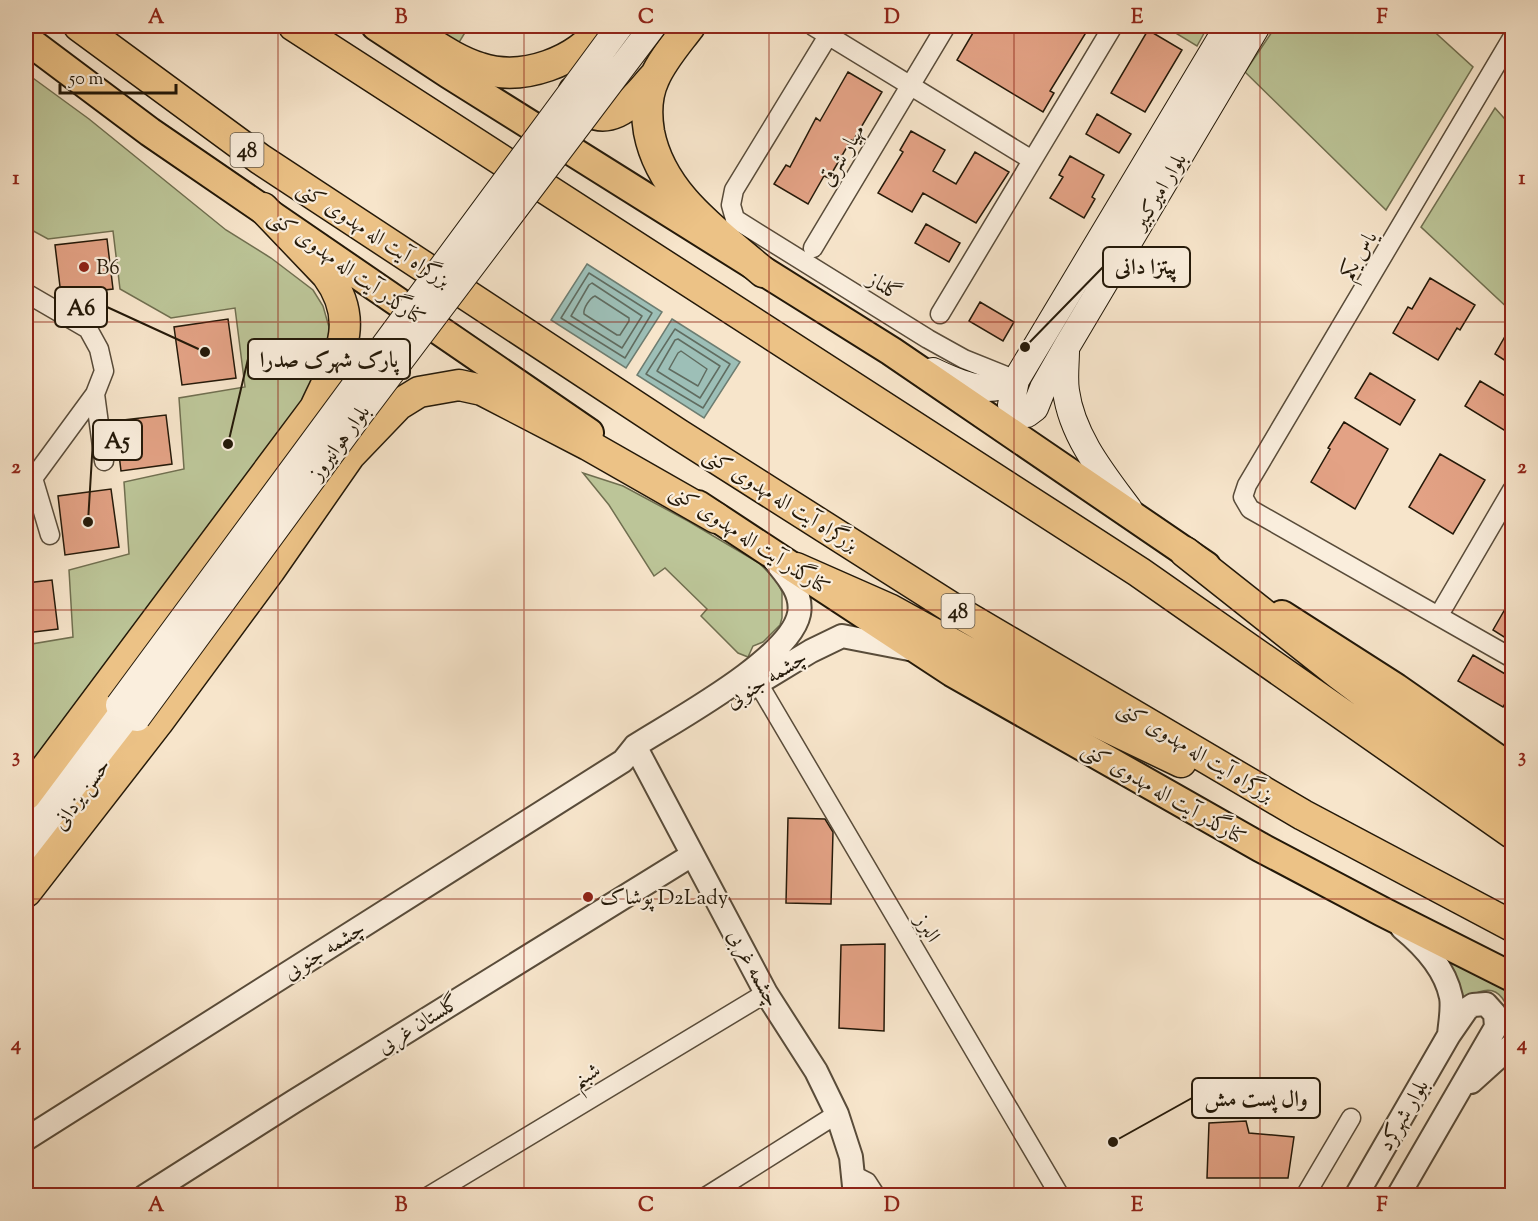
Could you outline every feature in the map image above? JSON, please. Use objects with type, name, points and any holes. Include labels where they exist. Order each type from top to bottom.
[{"type":"highway","name":"بزرگراه آیت اله مهدوی کنی","points":[[79,26],[260,159],[678,434],[960,613],[1304,816],[1512,926]]},
{"type":"highway","points":[[294,26],[1139,572],[1512,833]]},
{"type":"highway","points":[[403,26],[456,57],[480,68],[523,73],[548,66],[567,57],[606,29]]},
{"type":"highway","points":[[606,29],[577,69],[574,89],[576,101],[587,112],[599,115],[616,112],[632,101],[654,77],[690,26]]},
{"type":"highway","points":[[654,77],[647,99],[647,119],[659,166],[681,200],[763,272]]},
{"type":"highway","points":[[263,208],[327,275],[339,294],[345,311],[346,331],[342,348],[315,408]]},
{"type":"highway","points":[[26,795],[315,408],[343,376],[356,368],[366,365],[384,371],[392,380],[392,391],[388,400],[270,570],[158,722],[26,892]]},
{"type":"highway","points":[[350,455],[398,405],[419,392],[459,385],[482,390],[518,407],[716,518]]},
{"type":"highway","points":[[1185,552],[1349,681],[1512,804]]},
{"type":"highway","points":[[796,568],[889,609],[1072,710],[1179,761],[1304,816]]},
{"type":"main road","points":[[376,26],[891,351],[1185,552],[1396,688],[1512,769]]},
{"type":"main road","name":"بلوار هوانیروز","points":[[128,711],[357,418],[653,26]]},
{"type":"main road","name":"بلوار امیرکبیر","points":[[1228,26],[1016,380],[1011,405],[1017,412],[1027,414],[1035,408],[1066,346],[1257,26]]},
{"type":"main road","name":"بلوار هوانیروز","points":[[128,711],[606,29]]},
{"type":"main road","name":"کنارگذر آیت اله مهدوی کنی","points":[[26,39],[150,132],[557,412],[920,651],[1250,841],[1512,977]]},
{"type":"main road","points":[[1066,346],[1066,393],[1076,426],[1103,474],[1136,519]]},
{"type":"main road","points":[[891,351],[948,378],[978,388],[991,389],[1006,386],[1016,380]]},
{"type":"main road","name":"حسن یزدانی","points":[[26,830],[128,711]]},
{"type":"main road","name":"حسن یزدانی","points":[[26,870],[128,711]]},
{"type":"street","points":[[813,26],[831,30],[910,85],[1032,160]]},
{"type":"street","name":"مهیار شرقی","points":[[813,248],[946,26]]},
{"type":"street","points":[[940,314],[1113,26]]},
{"type":"street","name":"گلناز","points":[[831,30],[734,190],[731,205],[735,219],[928,339],[964,359],[1016,380]]},
{"type":"street","name":"یاس یکم","points":[[1439,615],[1250,509],[1244,497],[1247,485],[1512,38]]},
{"type":"street","points":[[26,293],[88,329],[99,349],[104,371],[95,394],[29,483],[50,534]]},
{"type":"street","points":[[59,312],[97,307]]},
{"type":"street","points":[[95,394],[104,461]]},
{"type":"street","points":[[1512,490],[1439,615],[1512,658]]},
{"type":"street","name":"چشمه جنوبی","points":[[26,1139],[634,756],[748,675],[785,640],[799,615],[798,596],[790,579],[762,547]]},
{"type":"street","name":"چشمه جنوبی","points":[[634,756],[686,728],[811,651],[842,636],[920,651]]},
{"type":"street","name":"البرز","points":[[758,683],[1060,1196]]},
{"type":"street","points":[[1477,744],[1512,756]]},
{"type":"street","name":"چشمه غربی","points":[[634,756],[692,855],[766,993],[816,1071],[837,1114],[851,1156],[854,1185]]},
{"type":"street","name":"گلستان غربی","points":[[145,1196],[692,855]]},
{"type":"street","points":[[1383,912],[1418,941],[1437,962],[1451,997],[1449,1035]]},
{"type":"street","name":"شبنم","points":[[429,1196],[766,993]]},
{"type":"street","name":"بلوار شهرکرد","points":[[1356,1196],[1449,1035],[1467,1009],[1473,1005],[1486,1004],[1496,1014],[1496,1027],[1398,1196]]},
{"type":"street","points":[[1455,1098],[1512,1045]]},
{"type":"street","points":[[707,1196],[837,1114]]},
{"type":"street","points":[[1305,1196],[1351,1118]]},
{"type":"street","points":[[854,1185],[867,1182],[876,1196]]},
{"type":"green space","points":[[415,26],[469,26],[455,49]]},
{"type":"green space","points":[[1164,26],[1208,26],[1197,46]]},
{"type":"green space","points":[[1276,26],[1428,26],[1473,67],[1386,210],[1245,72]]},
{"type":"green space","points":[[26,73],[89,119],[226,230],[271,258],[313,290],[323,306],[329,327],[328,347],[293,419],[26,783],[26,645],[73,637],[69,570],[129,554],[124,482],[184,469],[179,398],[245,387],[235,308],[171,318],[120,289],[113,231],[48,239],[26,227]]},
{"type":"green space","points":[[1495,108],[1512,127],[1512,312],[1421,227]]},
{"type":"green space","points":[[583,473],[623,486],[759,563],[777,581],[782,592],[780,625],[763,642],[753,646],[748,657],[738,653],[701,616],[707,609],[665,568],[654,576],[609,505]]},
{"type":"green space","points":[[1438,948],[1512,989],[1512,1039],[1493,1055],[1503,1036],[1508,1017],[1502,998],[1493,991],[1486,990],[1458,1005]]},
{"type":"water","points":[[587,264],[662,312],[626,368],[551,320]]},
{"type":"water","points":[[672,319],[740,362],[704,418],[637,375]]},
{"type":"building","points":[[977,26],[1090,26],[1050,91],[1054,93],[1043,112],[957,60]]},
{"type":"building","points":[[1148,30],[1182,50],[1145,112],[1111,93]]},
{"type":"building","points":[[848,72],[882,92],[829,178],[824,176],[808,204],[774,184],[786,165],[790,167],[816,118],[820,121]]},
{"type":"building","points":[[1097,114],[1131,134],[1119,153],[1086,134]]},
{"type":"building","points":[[911,131],[945,150],[933,171],[956,184],[975,152],[1009,172],[976,223],[923,193],[912,212],[878,193],[903,152],[900,150]]},
{"type":"building","points":[[1070,156],[1104,175],[1092,197],[1095,199],[1084,218],[1050,198],[1063,177],[1059,175]]},
{"type":"building","points":[[926,224],[960,243],[949,262],[915,243]]},
{"type":"building","name":"B6","points":[[107,239],[113,289],[61,295],[55,245]]},
{"type":"building","points":[[1430,278],[1475,305],[1460,330],[1457,328],[1438,360],[1393,333],[1408,307],[1412,309]]},
{"type":"building","points":[[980,302],[1014,322],[1003,341],[969,321]]},
{"type":"building","points":[[228,319],[236,378],[182,385],[174,327]]},
{"type":"building","points":[[1512,324],[1512,365],[1495,354]]},
{"type":"building","points":[[1370,373],[1415,400],[1400,425],[1355,398]]},
{"type":"building","points":[[1480,381],[1512,400],[1512,435],[1465,406]]},
{"type":"building","points":[[166,415],[172,464],[121,471],[115,421]]},
{"type":"building","points":[[1344,422],[1388,449],[1355,509],[1311,482]]},
{"type":"building","points":[[1440,454],[1485,480],[1453,534],[1409,507]]},
{"type":"building","points":[[111,489],[119,547],[65,555],[58,496]]},
{"type":"building","points":[[52,580],[58,629],[26,633],[26,583]]},
{"type":"building","points":[[1512,597],[1512,642],[1493,630]]},
{"type":"building","points":[[1473,655],[1512,678],[1512,691],[1503,707],[1458,681]]},
{"type":"building","points":[[788,818],[825,819],[833,832],[831,904],[786,903]]},
{"type":"building","points":[[885,944],[884,1031],[839,1028],[841,945]]},
{"type":"building","points":[[1246,1121],[1249,1133],[1294,1137],[1288,1178],[1207,1178],[1209,1123]]},
{"type":"place","name":"B6","points":[[84,267]]},
{"type":"place","name":"پیتزا دانی","points":[[1025,347]]},
{"type":"place","name":"A6","points":[[205,352]]},
{"type":"place","name":"پارک شهرک صدرا","points":[[228,444]]},
{"type":"place","name":"A5","points":[[88,522]]},
{"type":"place","name":"پوشاک D2Lady","points":[[588,897]]},
{"type":"place","name":"وال پست مش","points":[[1113,1142]]}]
